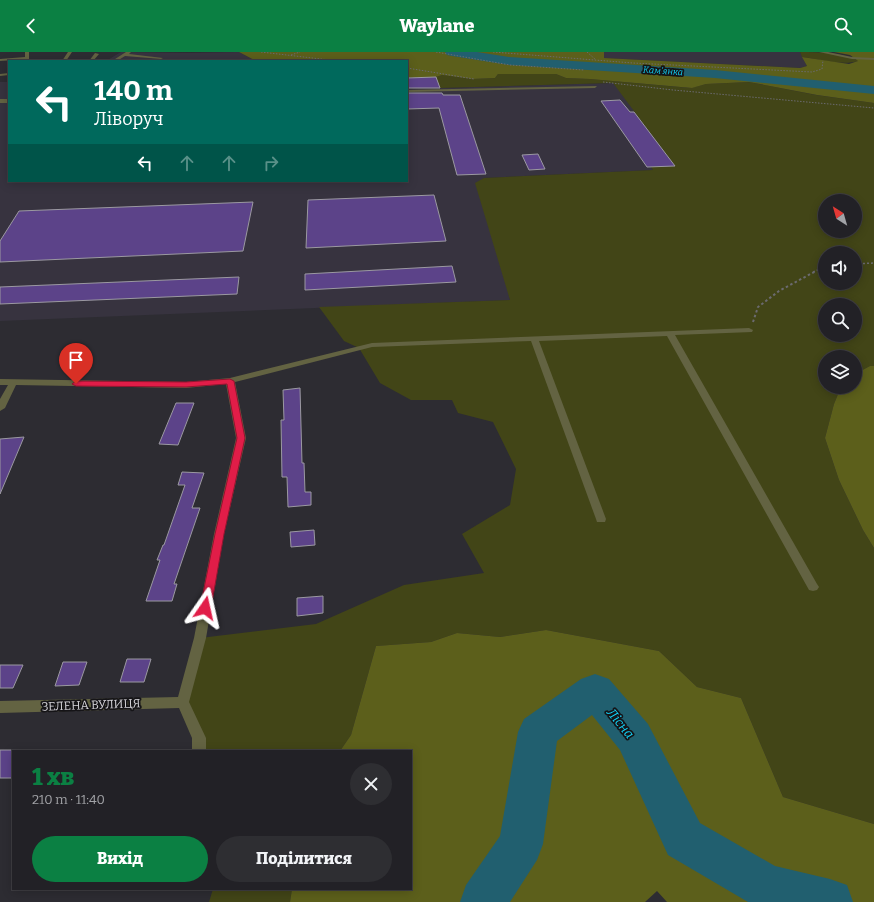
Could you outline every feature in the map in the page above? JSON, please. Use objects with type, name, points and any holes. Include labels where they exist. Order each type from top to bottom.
[{"type":"street","points":[[0,60],[27,58],[27,52]]},
{"type":"street","points":[[821,52],[852,58],[874,59]]},
{"type":"street","points":[[116,60],[127,53],[161,58]]},
{"type":"street","points":[[92,60],[97,54]]},
{"type":"street","points":[[408,91],[595,86]]},
{"type":"street","points":[[0,382],[186,384],[230,381],[372,346],[749,330]]},
{"type":"street","points":[[670,333],[813,587]]},
{"type":"street","points":[[534,339],[602,518]]},
{"type":"street","points":[[199,750],[199,738],[183,702],[200,638],[219,534],[241,438],[230,381]]},
{"type":"street","points":[[0,408],[13,383]]},
{"type":"street","name":"ЗЕЛЕНА ВУЛИЦЯ","points":[[0,707],[183,702]]},
{"type":"path","points":[[261,52],[329,60]]},
{"type":"path","points":[[291,56],[300,52]]},
{"type":"path","points":[[436,52],[510,64],[584,70]]},
{"type":"path","points":[[493,52],[596,60],[812,72],[822,69],[824,59]]},
{"type":"path","points":[[587,52],[596,60]]},
{"type":"path","points":[[635,86],[874,108]]},
{"type":"path","points":[[862,264],[874,263]]},
{"type":"path","points":[[749,330],[758,307],[779,291],[818,271]]},
{"type":"shaded area","points":[[121,52],[239,52],[254,60],[108,60]]},
{"type":"shaded area","points":[[239,52],[604,52],[604,58],[800,68],[807,66],[802,57],[849,64],[858,61],[850,55],[834,52],[874,52],[874,103],[817,95],[749,82],[706,84],[692,88],[566,78],[556,74],[498,74],[495,78],[472,79],[442,75],[436,77],[408,78],[408,60],[254,60]]},
{"type":"shaded area","points":[[604,52],[800,52],[807,66],[800,68],[604,58]]},
{"type":"shaded area","points":[[436,77],[440,88],[614,83],[675,166],[651,167],[653,170],[484,178],[510,300],[0,321],[0,82],[8,82],[8,182],[408,182],[408,78]]},
{"type":"shaded area","points":[[870,366],[874,366],[874,548],[863,530],[839,480],[825,438],[838,394],[862,394],[862,370]]},
{"type":"shaded area","points":[[546,630],[659,651],[697,687],[741,698],[783,797],[874,824],[874,902],[667,902],[657,891],[645,902],[290,902],[292,890],[412,890],[412,750],[341,750],[351,735],[376,646],[431,642],[457,633],[500,637]]},
{"type":"green space","points":[[800,52],[823,52],[838,54],[859,61],[845,63],[830,62],[802,57]]},
{"type":"green space","points":[[498,74],[556,74],[566,78],[691,88],[706,84],[749,82],[816,95],[874,103],[874,366],[870,366],[862,370],[862,350],[818,350],[818,394],[838,394],[825,438],[839,480],[863,530],[874,548],[874,824],[783,797],[741,698],[697,687],[659,651],[546,630],[500,637],[457,633],[431,642],[376,646],[351,735],[341,750],[199,750],[183,702],[200,638],[316,624],[404,585],[484,573],[462,534],[510,505],[516,469],[493,422],[458,413],[452,400],[411,400],[380,383],[359,348],[344,341],[319,307],[510,300],[475,183],[484,178],[653,170],[651,167],[675,166],[613,83],[440,88],[436,77],[442,75],[472,79],[495,78]]},
{"type":"green space","points":[[213,890],[292,890],[290,902],[209,902]]},
{"type":"building","points":[[436,77],[440,88],[408,88],[408,78]]},
{"type":"building","points":[[408,93],[442,93],[443,95],[460,95],[486,174],[457,175],[439,108],[408,109]]},
{"type":"building","points":[[620,100],[630,112],[634,112],[675,166],[647,167],[601,101]]},
{"type":"building","points":[[538,154],[545,169],[529,170],[522,155]]},
{"type":"building","points":[[434,195],[446,241],[306,248],[308,200]]},
{"type":"building","points":[[253,202],[243,251],[0,262],[0,241],[19,211]]},
{"type":"building","points":[[452,266],[456,282],[305,290],[305,274]]},
{"type":"building","points":[[239,277],[237,294],[0,304],[0,287]]},
{"type":"building","points":[[300,388],[302,463],[304,463],[305,492],[311,492],[311,505],[288,507],[287,477],[282,477],[281,420],[284,420],[283,390]]},
{"type":"building","points":[[176,403],[194,403],[178,445],[159,444]]},
{"type":"building","points":[[24,437],[0,494],[0,439]]},
{"type":"building","points":[[182,472],[204,473],[192,508],[200,508],[174,584],[177,584],[172,601],[146,601],[160,560],[157,560],[164,545],[185,485],[178,485]]},
{"type":"building","points":[[314,530],[315,545],[291,547],[290,532]]},
{"type":"building","points":[[323,596],[323,613],[297,616],[297,598]]},
{"type":"building","points":[[127,659],[151,659],[144,682],[120,682]]},
{"type":"building","points":[[63,662],[87,662],[79,685],[55,686]]},
{"type":"building","points":[[0,665],[23,665],[13,688],[0,688]]},
{"type":"building","points":[[0,750],[12,750],[12,778],[0,778]]},
{"type":"waterway","name":"Кам'янка","points":[[452,52],[509,61],[715,74],[874,90]]},
{"type":"waterway","name":"Лісна","points":[[483,902],[521,844],[538,732],[595,691],[634,737],[684,839],[768,888],[830,902]]},
{"type":"route","points":[[76,384],[186,384],[230,381],[241,438],[219,534],[205,608]]}]
